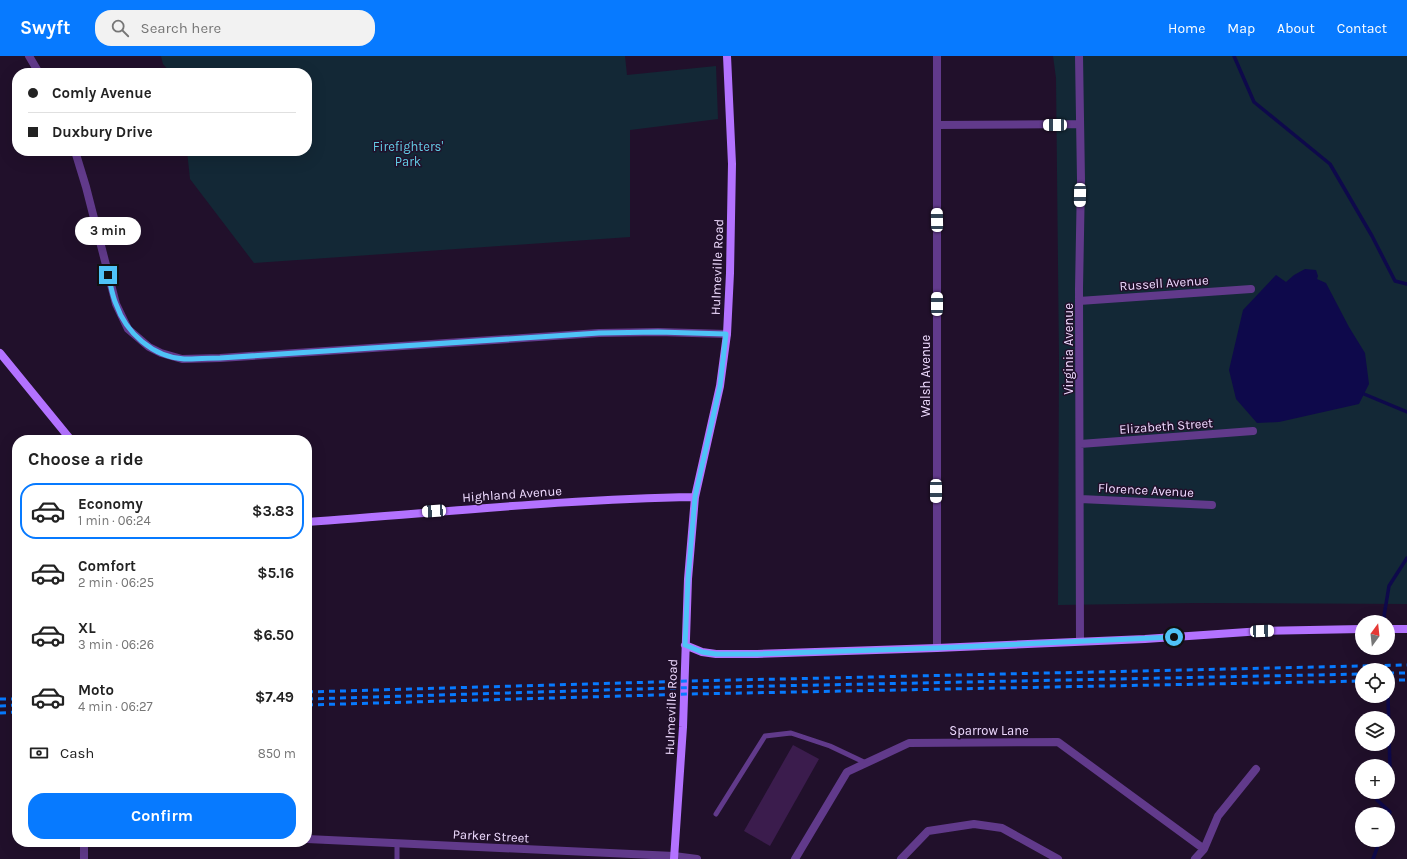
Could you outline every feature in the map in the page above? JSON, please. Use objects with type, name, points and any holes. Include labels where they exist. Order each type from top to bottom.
[{"type":"street","points":[[29,56],[36,68]]},
{"type":"street","name":"Hulmeville Road","points":[[674,857],[683,727],[688,579],[695,497],[720,386],[726,334],[730,273],[732,164],[727,56]]},
{"type":"street","name":"Walsh Avenue","points":[[937,56],[937,648]]},
{"type":"street","name":"Virginia Avenue","points":[[1079,56],[1080,642]]},
{"type":"street","points":[[937,125],[1080,124]]},
{"type":"street","points":[[77,156],[116,304],[128,328],[149,347],[161,353],[182,359],[220,358],[599,333],[658,332],[726,334]]},
{"type":"street","name":"Russell Avenue","points":[[1079,301],[1251,289]]},
{"type":"street","points":[[0,353],[67,435]]},
{"type":"street","name":"Elizabeth Street","points":[[1080,444],[1253,431]]},
{"type":"street","name":"Highland Avenue","points":[[312,522],[564,502],[695,497]]},
{"type":"street","name":"Florence Avenue","points":[[1080,499],[1212,505]]},
{"type":"street","points":[[685,645],[702,652],[716,654],[757,654],[1080,642],[1262,631],[1355,629]]},
{"type":"street","points":[[1395,629],[1407,629]]},
{"type":"street","name":"Sparrow Lane","points":[[795,859],[847,772],[909,743],[1058,742],[1204,849]]},
{"type":"street","points":[[1195,859],[1204,849],[1218,816],[1256,769]]},
{"type":"street","points":[[901,859],[928,831],[974,824],[1002,828],[1058,859]]},
{"type":"street","name":"Parker Street","points":[[312,839],[674,857]]},
{"type":"street","points":[[84,847],[84,859]]},
{"type":"street","points":[[674,857],[697,859]]},
{"type":"lane","points":[[716,814],[765,736],[791,732],[830,746],[866,763]]},
{"type":"lane","points":[[398,844],[398,859]]},
{"type":"green space","name":"Firefighters' Park","points":[[161,56],[625,56],[627,75],[716,66],[718,119],[630,130],[630,237],[254,263],[190,179],[188,156],[312,156],[312,68],[167,68],[163,64]]},
{"type":"green space","points":[[1053,56],[1407,56],[1407,604],[1196,603],[1058,605],[1059,358],[1056,78]]},
{"type":"shaded area","points":[[1305,269],[1316,270],[1318,276],[1317,279],[1326,283],[1349,327],[1365,353],[1369,384],[1359,404],[1279,422],[1257,423],[1236,399],[1229,370],[1243,310],[1276,275],[1286,282],[1294,275]]},
{"type":"building","points":[[793,745],[819,759],[770,846],[744,831]]},
{"type":"waterway","points":[[1234,56],[1254,102],[1330,164],[1372,236],[1395,281],[1407,284]]},
{"type":"waterway","points":[[1364,394],[1407,412]]},
{"type":"waterway","points":[[1384,615],[1389,586],[1407,558]]},
{"type":"waterway","points":[[1388,703],[1390,759]]},
{"type":"waterway","points":[[1377,799],[1385,807]]},
{"type":"waterway","points":[[1373,859],[1377,847]]},
{"type":"railway","points":[[312,692],[691,681],[1407,665]]},
{"type":"railway","points":[[1395,673],[1407,673]]},
{"type":"railway","points":[[312,699],[672,688],[1355,674]]},
{"type":"railway","points":[[1395,680],[1407,680]]},
{"type":"railway","points":[[312,705],[691,694],[1355,681]]},
{"type":"railway","points":[[0,699],[12,699]]},
{"type":"railway","points":[[0,706],[12,705]]},
{"type":"railway","points":[[0,713],[12,712]]},
{"type":"route","points":[[108,275],[116,304],[128,328],[149,347],[161,353],[182,359],[220,358],[599,333],[698,332],[726,334],[720,386],[695,497],[688,579],[685,645],[693,649],[716,654],[757,654],[937,648],[1174,637]]}]
